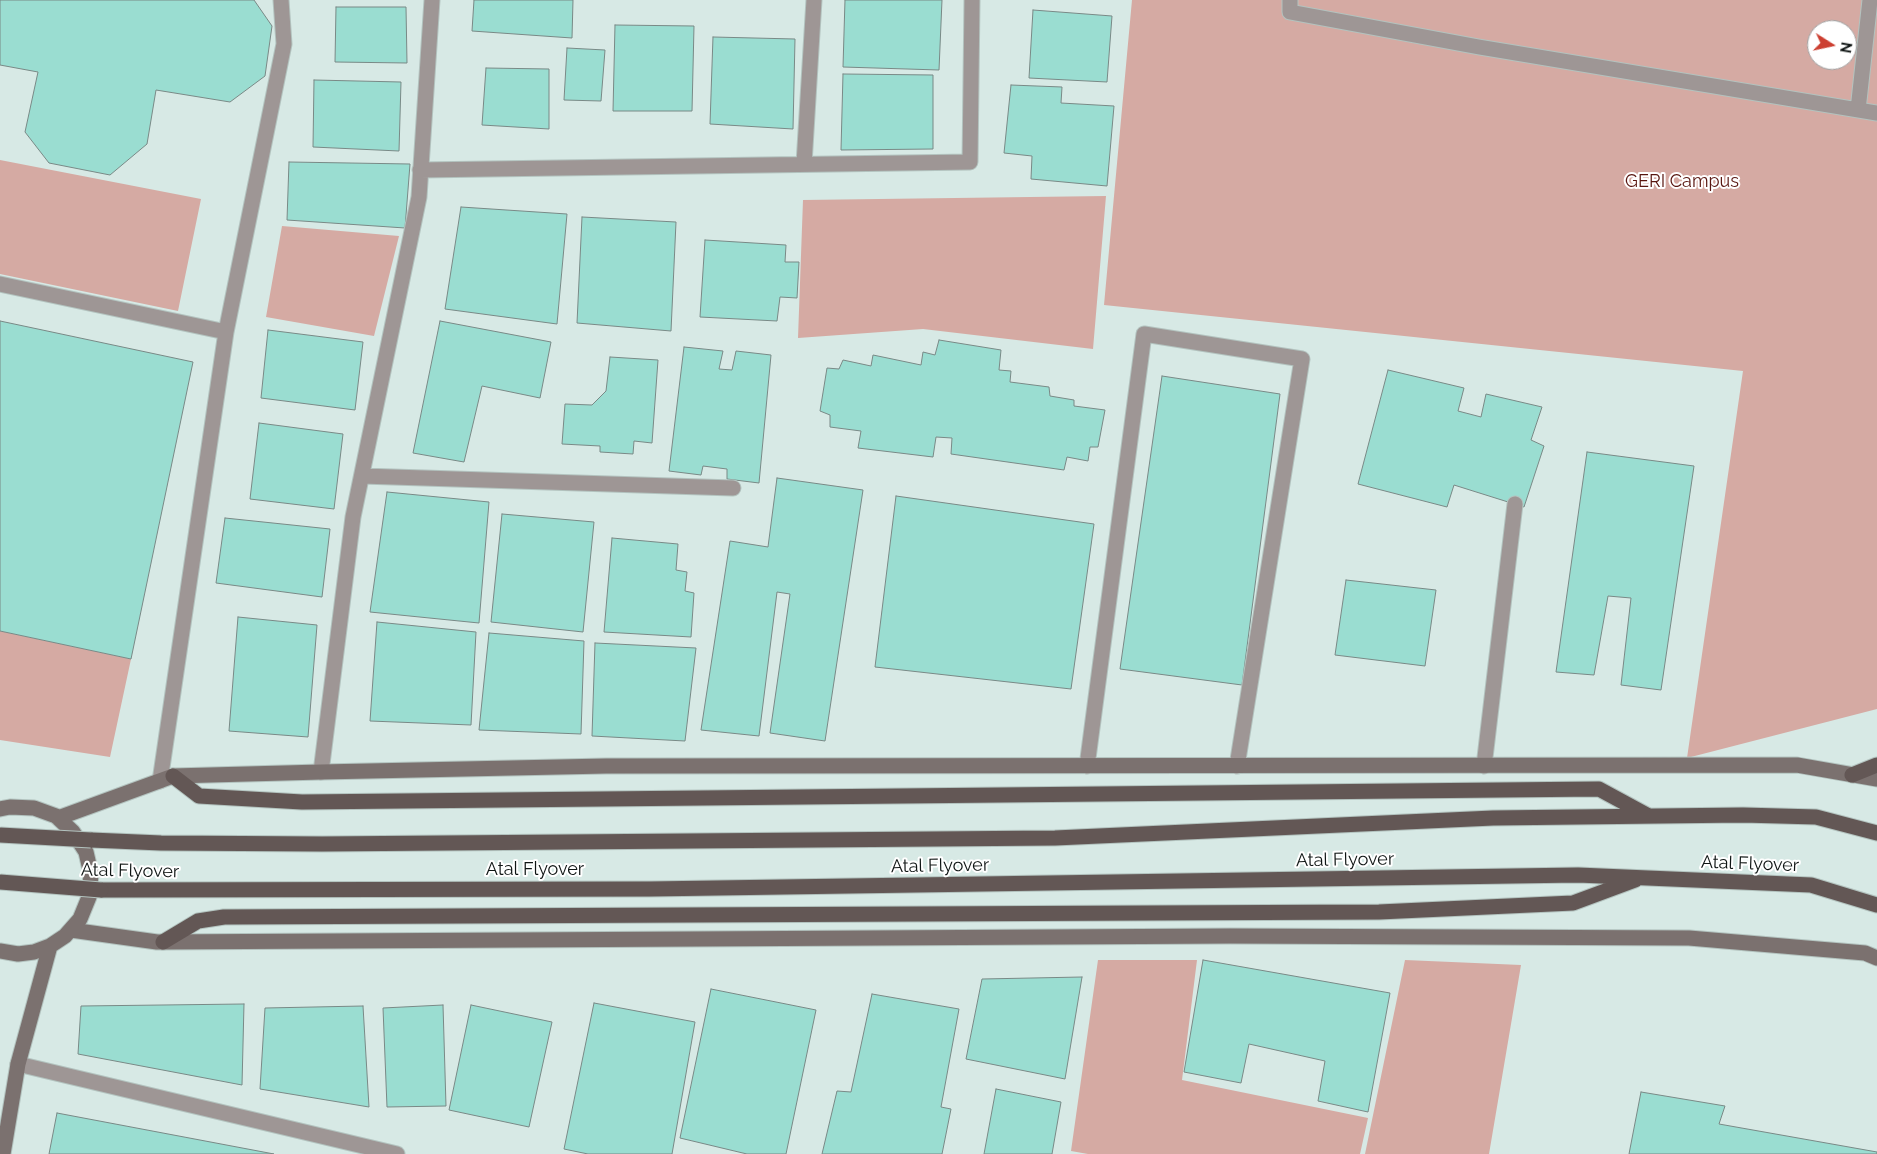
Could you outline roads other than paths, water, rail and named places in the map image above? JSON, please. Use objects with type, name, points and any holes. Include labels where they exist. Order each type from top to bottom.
[{"type":"main road","points":[[1852,775],[1877,766]]},
{"type":"main road","points":[[167,779],[199,796],[302,802],[1599,789],[1648,816]]},
{"type":"main road","name":"Atal Flyover","points":[[0,835],[161,843],[1046,838],[1493,818],[1743,815],[1816,817],[1877,833]]},
{"type":"main road","name":"Atal Flyover","points":[[0,882],[117,891],[640,889],[1578,875],[1811,885],[1877,905]]},
{"type":"main road","points":[[163,942],[198,920],[224,917],[1379,912],[1573,903],[1641,878]]},
{"type":"street","points":[[167,779],[226,332],[284,44],[281,0]]},
{"type":"street","points":[[321,772],[353,518],[419,197],[432,0]]},
{"type":"street","points":[[804,164],[814,0]]},
{"type":"street","points":[[420,170],[970,162],[972,0]]},
{"type":"street","points":[[1290,0],[1290,12],[1489,48],[1877,113]]},
{"type":"street","points":[[1858,110],[1870,0]]},
{"type":"street","points":[[0,284],[226,332]]},
{"type":"street","points":[[1087,766],[1144,334],[1302,360],[1237,766]]},
{"type":"street","points":[[362,476],[733,488]]},
{"type":"street","points":[[1484,766],[1515,504]]},
{"type":"street","points":[[58,818],[167,779],[321,772],[606,766],[1797,765],[1877,779]]},
{"type":"street","points":[[0,810],[10,807],[34,808],[58,818],[73,832],[86,852],[91,874],[89,898],[80,919],[65,936],[50,946],[34,952],[18,954],[0,951]]},
{"type":"street","points":[[71,930],[163,942],[1220,936],[1680,938],[1865,953],[1877,958]]},
{"type":"street","points":[[3,1154],[18,1064],[50,946]]},
{"type":"street","points":[[18,1064],[396,1154]]},
{"type":"park label","name":"GERI Campus","points":[[1682,182]]}]
